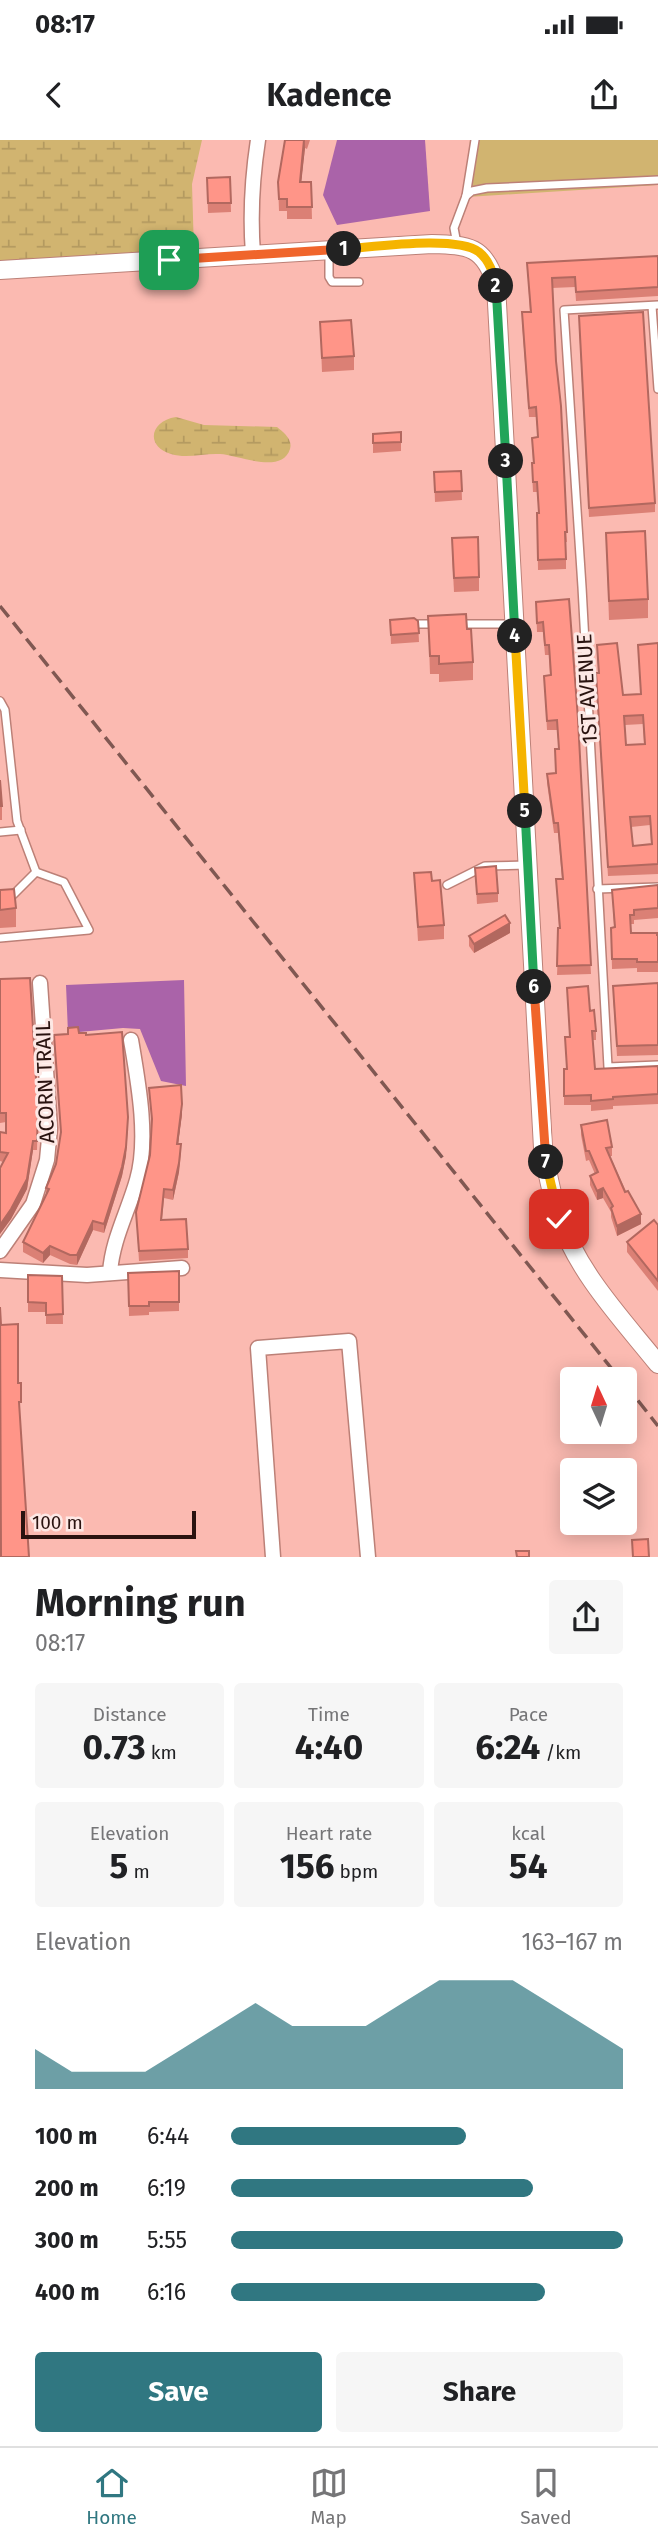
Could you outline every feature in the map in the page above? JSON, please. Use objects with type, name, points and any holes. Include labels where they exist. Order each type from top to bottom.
[{"type":"street","points":[[253,254],[250,219],[258,140]]},
{"type":"street","points":[[0,270],[432,244],[457,244],[472,248],[491,266],[496,285],[542,1138],[550,1188],[559,1219],[592,1280],[658,1364]]},
{"type":"street","name":"ACORN TRAIL","points":[[0,1251],[33,1204],[47,1160],[49,1110],[40,983]]},
{"type":"street","points":[[110,1273],[114,1244],[138,1178],[140,1156],[141,1110],[131,1040]]},
{"type":"street","points":[[0,1270],[65,1275],[182,1268]]},
{"type":"street","points":[[273,1557],[258,1348],[349,1341],[368,1557]]},
{"type":"lane","points":[[457,244],[454,228],[466,196],[475,140]]},
{"type":"lane","points":[[466,196],[472,191],[487,188],[658,180]]},
{"type":"lane","points":[[328,250],[329,277],[332,282],[359,282]]},
{"type":"lane","points":[[655,305],[658,389]]},
{"type":"lane","name":"1ST AVENUE","points":[[655,305],[564,310],[608,1067],[658,1065]]},
{"type":"lane","points":[[419,624],[515,624]]},
{"type":"lane","points":[[0,701],[5,710],[18,821],[36,872]]},
{"type":"lane","points":[[0,763],[11,762]]},
{"type":"lane","points":[[0,832],[21,831]]},
{"type":"lane","points":[[447,885],[485,866],[528,865]]},
{"type":"lane","points":[[0,896],[13,895],[36,872]]},
{"type":"lane","points":[[0,938],[89,930],[64,882],[36,872]]},
{"type":"lane","points":[[597,889],[658,887]]},
{"type":"lane","points":[[604,987],[617,986]]},
{"type":"green space","points":[[0,140],[202,140],[192,184],[194,251],[0,263]]},
{"type":"green space","points":[[470,140],[658,140],[658,185],[467,197]]},
{"type":"green space","points":[[176,417],[204,425],[277,427],[289,439],[290,449],[285,457],[269,462],[220,454],[171,454],[157,445],[154,434],[161,423]]},
{"type":"shaded area","points":[[337,140],[425,140],[430,211],[337,225],[323,195]]},
{"type":"shaded area","points":[[184,980],[186,1086],[161,1081],[140,1029],[68,1033],[66,985]]},
{"type":"building","points":[[285,140],[304,140],[300,182],[311,182],[312,207],[287,207],[287,199],[279,199],[278,182]]},
{"type":"building","points":[[230,177],[231,203],[208,203],[207,178]]},
{"type":"building","points":[[658,256],[658,287],[576,292],[575,277],[552,278],[561,406],[566,559],[538,560],[539,513],[537,482],[533,482],[532,438],[538,437],[536,407],[529,408],[522,312],[531,312],[527,263]]},
{"type":"building","points":[[643,312],[655,503],[589,508],[579,316]]},
{"type":"building","points":[[351,320],[354,356],[322,358],[320,322]]},
{"type":"building","points":[[401,432],[401,442],[373,443],[373,434]]},
{"type":"building","points":[[461,471],[462,491],[435,492],[434,472]]},
{"type":"building","points":[[645,531],[648,599],[609,601],[606,533]]},
{"type":"building","points":[[478,537],[479,577],[454,578],[452,538]]},
{"type":"building","points":[[569,599],[591,965],[557,966],[560,928],[556,879],[563,879],[558,823],[554,823],[547,774],[556,773],[555,749],[559,749],[557,720],[547,721],[544,676],[551,675],[549,645],[545,645],[543,622],[537,623],[536,602]]},
{"type":"building","points":[[466,614],[467,629],[471,629],[473,662],[439,664],[439,656],[430,656],[428,616]]},
{"type":"building","points":[[414,618],[418,621],[419,633],[391,635],[390,620]]},
{"type":"building","points":[[617,643],[623,695],[641,694],[638,645],[658,643],[658,864],[608,867],[596,673],[599,673],[597,645]],"holes":[[[643,715],[645,744],[626,745],[624,716]],[[650,816],[652,844],[633,846],[630,817]]]},
{"type":"building","points":[[496,866],[498,893],[477,894],[475,868]]},
{"type":"building","points":[[431,872],[432,881],[440,880],[444,925],[418,927],[414,873]]},
{"type":"building","points":[[658,885],[658,908],[634,910],[634,915],[630,915],[631,933],[657,933],[658,962],[612,959],[611,928],[615,927],[612,890]]},
{"type":"building","points":[[14,889],[16,908],[0,910],[0,890]]},
{"type":"building","points":[[505,915],[510,923],[474,944],[469,936]]},
{"type":"building","points":[[30,978],[38,1112],[37,1141],[33,1141],[27,1179],[0,1225],[0,1168],[8,1153],[0,1152],[0,1132],[6,1133],[6,1113],[0,1113],[0,979]]},
{"type":"building","points":[[658,983],[658,1045],[617,1046],[613,986]]},
{"type":"building","points":[[588,986],[590,1011],[594,1010],[596,1031],[592,1031],[595,1069],[658,1066],[658,1094],[591,1101],[591,1095],[564,1096],[564,1069],[567,1069],[565,1037],[570,1037],[567,988]]},
{"type":"building","points":[[78,1027],[79,1033],[86,1035],[122,1032],[128,1117],[126,1147],[104,1224],[93,1221],[77,1255],[70,1255],[50,1246],[43,1253],[23,1242],[49,1189],[46,1188],[56,1164],[61,1132],[54,1035],[68,1034],[68,1028]]},
{"type":"building","points":[[181,1085],[182,1104],[177,1144],[181,1144],[179,1163],[173,1190],[164,1189],[161,1220],[186,1219],[188,1249],[139,1251],[136,1212],[150,1155],[152,1119],[149,1088]]},
{"type":"building","points":[[607,1120],[612,1147],[606,1148],[625,1192],[628,1191],[641,1214],[617,1226],[611,1208],[613,1206],[603,1188],[597,1191],[590,1176],[598,1172],[589,1151],[586,1151],[581,1125]]},
{"type":"building","points":[[654,1220],[658,1225],[658,1281],[627,1242]]},
{"type":"building","points":[[179,1271],[179,1302],[149,1302],[149,1306],[129,1306],[128,1273]]},
{"type":"building","points":[[28,1275],[62,1276],[63,1314],[46,1315],[46,1303],[28,1302]]},
{"type":"building","points":[[0,1307],[1,1325],[18,1324],[18,1383],[21,1383],[19,1402],[29,1557],[1,1557]]},
{"type":"building","points":[[648,1539],[649,1557],[633,1557],[632,1540]]},
{"type":"building","points":[[516,1551],[529,1551],[529,1557],[517,1557]]},
{"type":"railway","points":[[0,606],[610,1367]]},
{"type":"railway","points":[[637,1399],[658,1426]]},
{"type":"route","points":[[169,260],[457,244],[472,248],[491,266],[496,285],[543,1148],[559,1219]]}]
